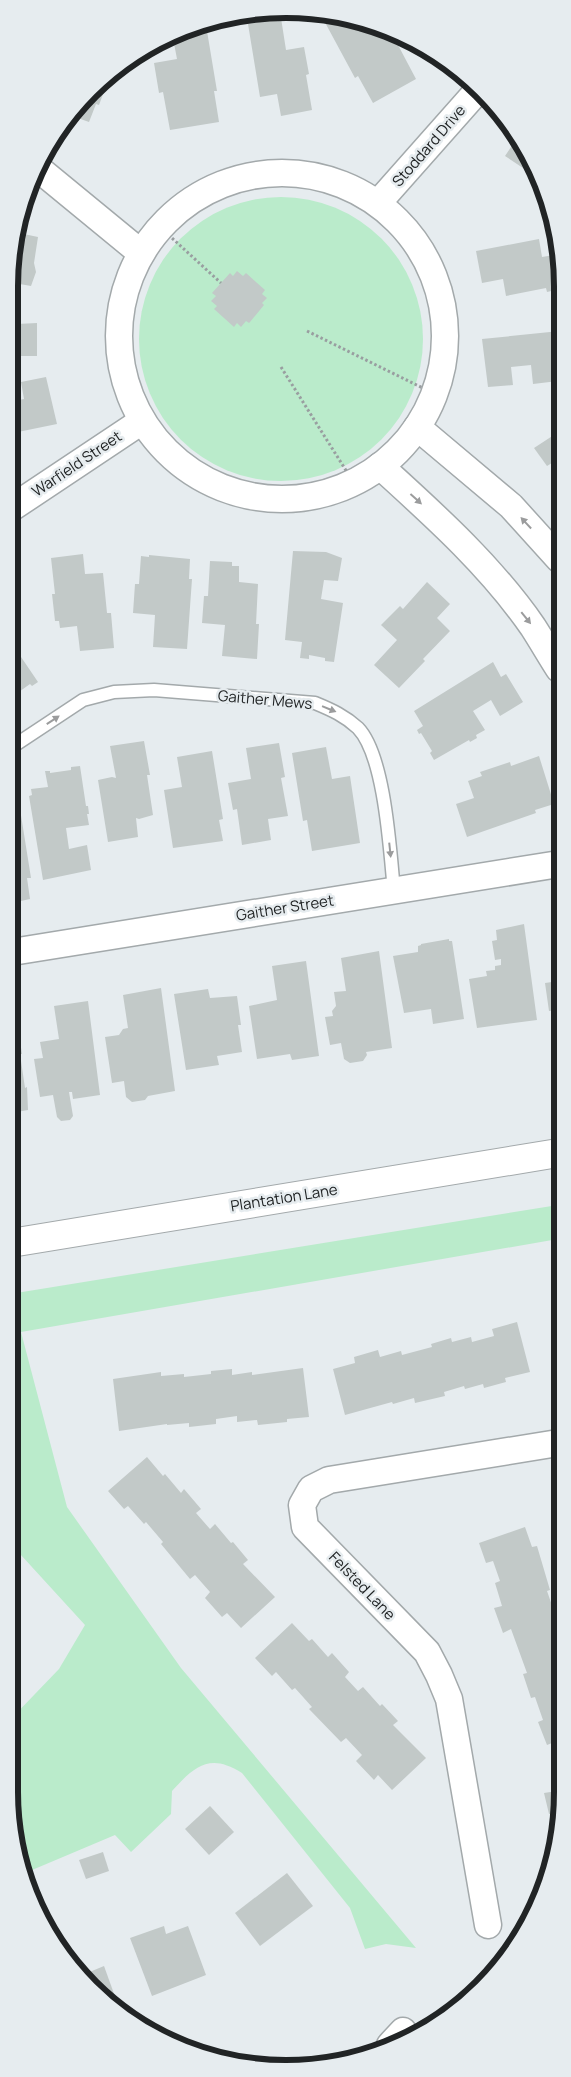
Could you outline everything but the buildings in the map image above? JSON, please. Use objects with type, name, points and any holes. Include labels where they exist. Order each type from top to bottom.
[{"type":"street","name":"Stoddard Drive","points":[[378,203],[473,94]]},
{"type":"street","points":[[43,172],[141,253]]},
{"type":"street","points":[[264,173],[297,173],[331,180],[361,192],[378,203],[398,221],[414,240],[430,267],[442,304],[445,342],[441,374],[435,394],[417,427],[400,448],[380,466],[355,484],[320,496],[285,500],[258,499],[219,488],[189,472],[164,450],[142,421],[129,395],[121,367],[118,330],[123,298],[130,274],[141,253],[171,215],[199,195],[230,180],[264,173]]},
{"type":"street","name":"Warfield Street","points":[[18,504],[142,421]]},
{"type":"street","points":[[417,427],[511,506],[554,553]]},
{"type":"street","points":[[380,466],[434,515],[496,580],[532,626],[554,661]]},
{"type":"street","name":"Gaither Street","points":[[18,951],[554,865]]},
{"type":"street","name":"Plantation Lane","points":[[18,1242],[554,1154]]},
{"type":"street","name":"Felsted Lane","points":[[488,1925],[448,1699],[439,1675],[427,1652],[305,1527],[302,1505],[311,1488],[329,1480],[554,1444]]},
{"type":"lane","name":"Gaither Mews","points":[[18,743],[83,700],[114,692],[154,690],[315,703],[339,713],[359,730],[369,746],[380,781],[385,808],[394,891]]},
{"type":"path","points":[[161,228],[221,283]]},
{"type":"path","points":[[307,331],[435,394]]},
{"type":"path","points":[[281,367],[355,484]]},
{"type":"green space","points":[[295,197],[309,199],[348,213],[382,238],[407,272],[413,285],[421,311],[423,339],[421,367],[413,393],[407,406],[382,440],[348,465],[335,471],[309,479],[267,481],[253,479],[214,465],[180,440],[155,406],[149,393],[141,367],[139,325],[141,311],[155,272],[180,238],[214,213],[227,207],[253,199]]},
{"type":"green space","points":[[554,1206],[554,1240],[21,1332],[67,1507],[181,1668],[416,1948],[386,1944],[365,1949],[350,1908],[242,1773],[220,1764],[211,1763],[203,1765],[195,1769],[180,1782],[172,1791],[171,1814],[131,1852],[115,1835],[30,1871],[23,1844],[18,1809],[18,1712],[59,1669],[85,1625],[18,1552],[18,1293]]}]
